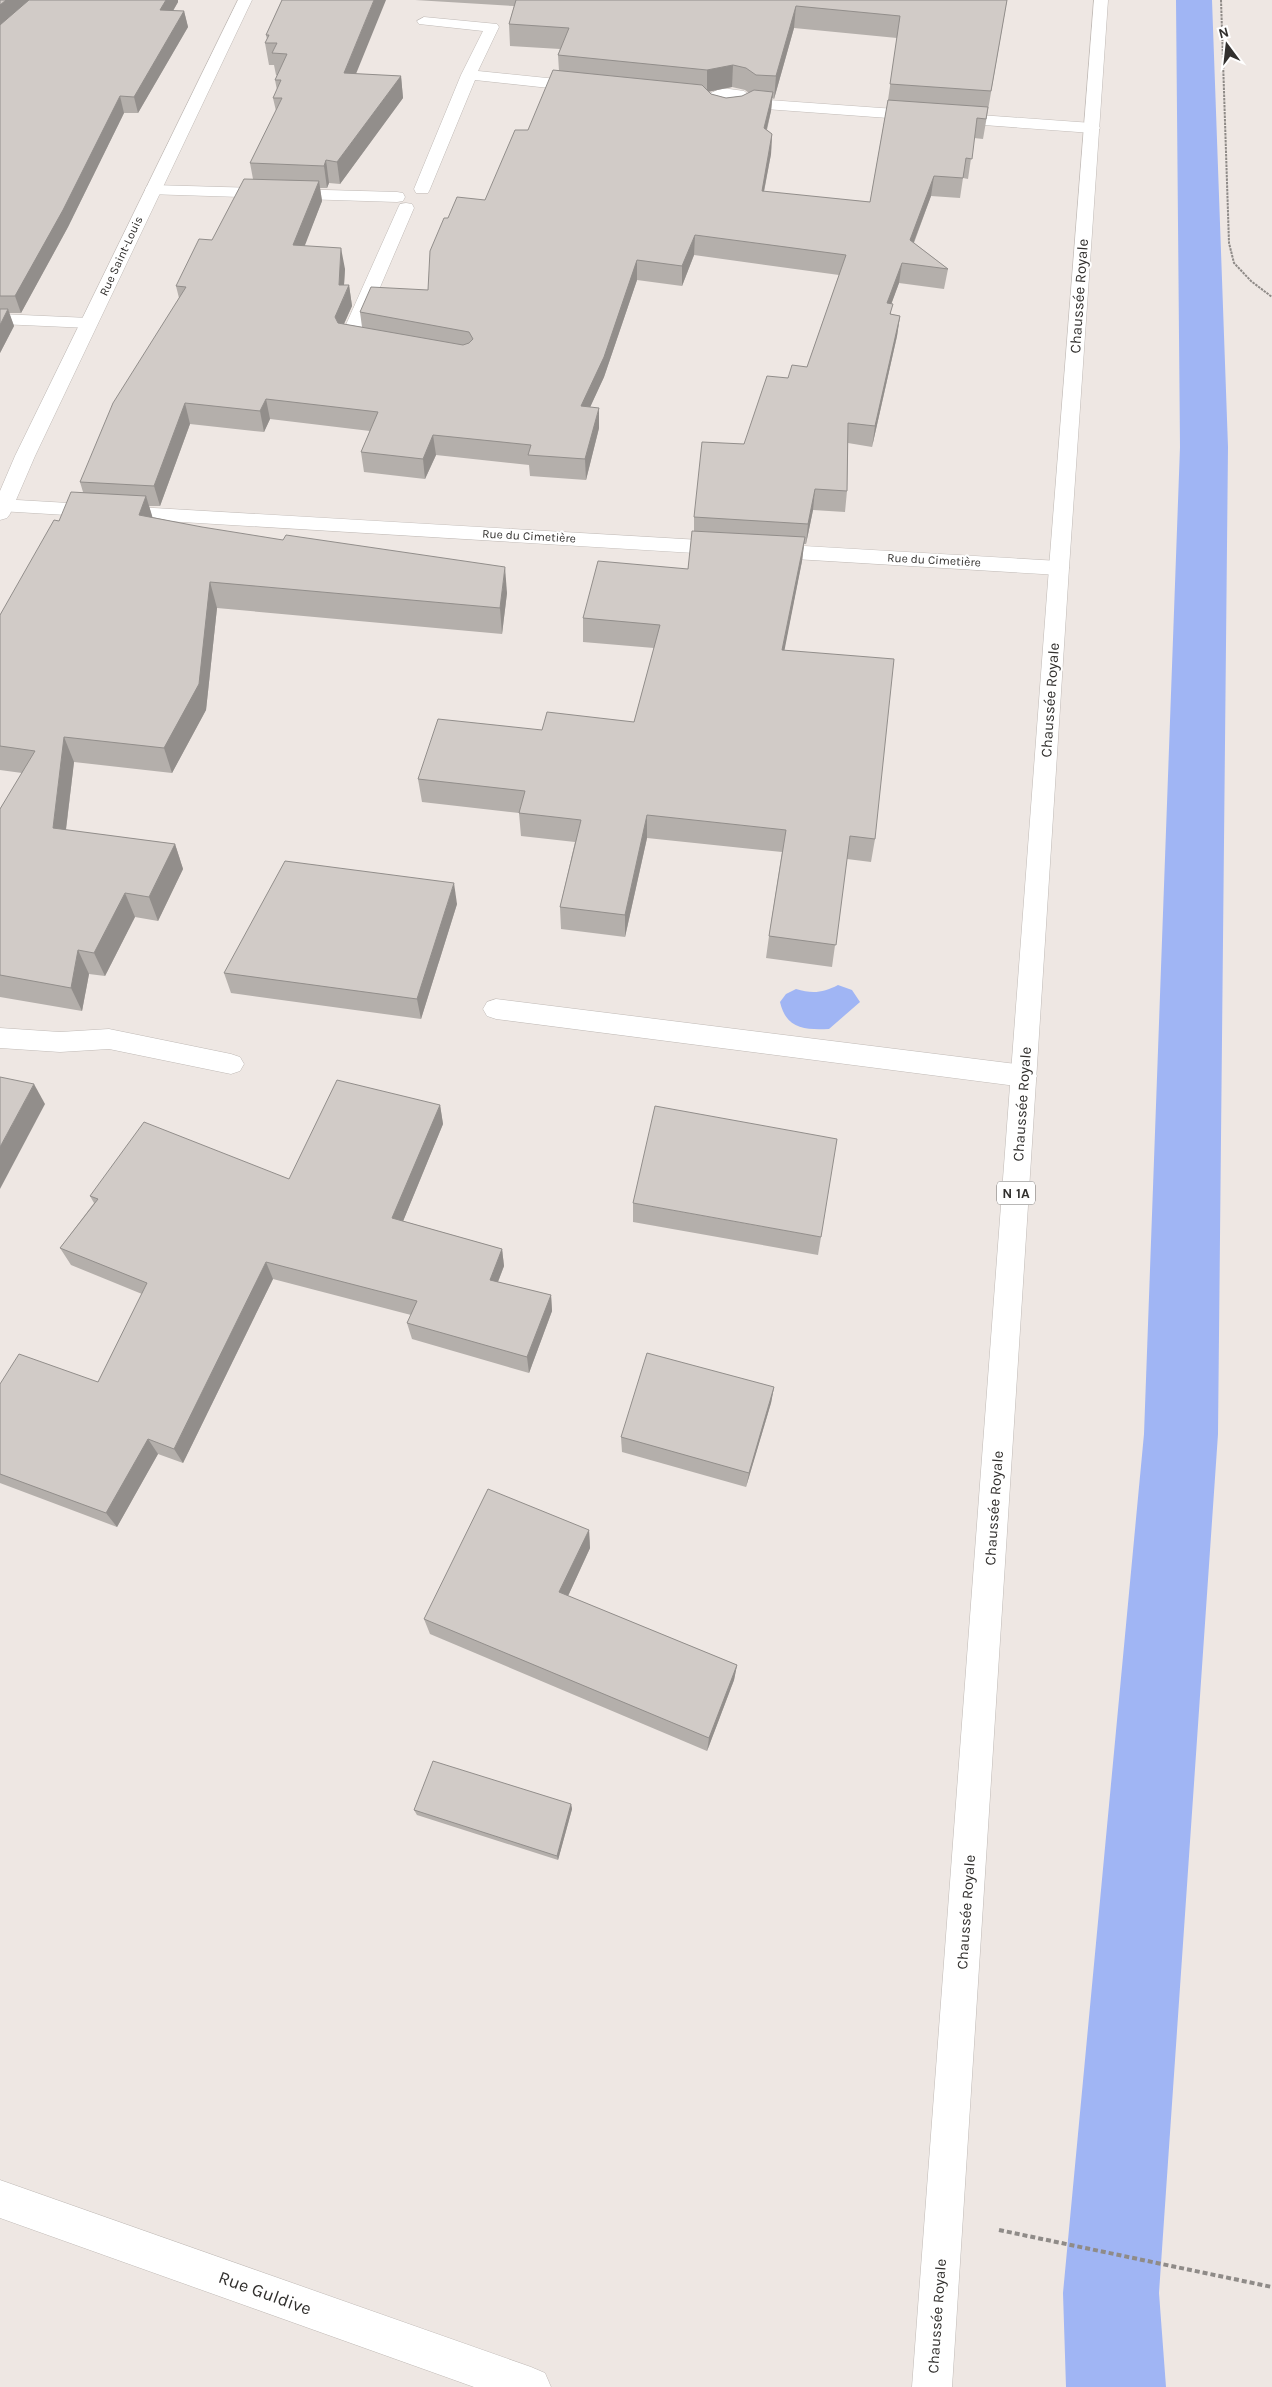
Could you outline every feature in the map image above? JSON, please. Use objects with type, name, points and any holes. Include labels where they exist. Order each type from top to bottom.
[{"type":"street","name":"Rue Saint-Louis","points":[[1,508],[245,0]]},
{"type":"street","name":"Chaussée Royale","points":[[932,2387],[1059,568],[1102,0]]},
{"type":"street","points":[[153,190],[402,203],[427,199],[469,75],[492,27],[424,20]]},
{"type":"street","points":[[469,75],[603,88]]},
{"type":"street","points":[[690,97],[709,99],[710,105],[713,108],[725,111],[742,108],[747,103],[1092,128]]},
{"type":"street","points":[[387,344],[349,338],[402,203]]},
{"type":"street","points":[[0,319],[89,323]]},
{"type":"street","name":"Rue du Cimetière","points":[[1,508],[1059,568]]},
{"type":"street","points":[[496,1009],[1024,1076]]},
{"type":"street","points":[[0,1038],[60,1042],[110,1040],[231,1064]]},
{"type":"street","name":"Rue Guldive","points":[[0,2199],[531,2387]]},
{"type":"path","points":[[1221,0],[1229,243],[1234,263],[1251,281],[1272,297]]},
{"type":"path","points":[[1016,2234],[1272,2287]]},
{"type":"water","points":[[838,985],[852,990],[860,1002],[829,1029],[812,1029],[798,1026],[787,1018],[783,1011],[780,1002],[786,994],[796,989],[817,992]]},
{"type":"building","points":[[29,0],[166,0],[160,10],[184,11],[134,97],[120,96],[63,210],[15,296],[0,296],[0,25]]},
{"type":"building","points":[[282,0],[374,0],[344,73],[401,76],[337,162],[326,160],[324,166],[250,163],[282,98],[273,98],[281,80],[275,80],[287,54],[272,53],[277,43],[265,43],[269,35],[266,35]]},
{"type":"building","points":[[516,0],[1007,0],[991,91],[890,84],[900,16],[796,6],[776,76],[756,75],[746,68],[733,65],[707,70],[558,55],[569,28],[509,24]]},
{"type":"building","points":[[553,70],[702,85],[711,94],[726,98],[742,96],[754,90],[773,92],[764,128],[772,134],[762,191],[870,202],[888,100],[988,107],[986,119],[977,118],[972,159],[966,158],[963,178],[934,176],[910,240],[948,269],[902,263],[887,303],[893,304],[890,314],[900,316],[875,426],[848,423],[847,491],[815,489],[808,524],[694,517],[702,442],[744,444],[767,376],[788,378],[792,365],[807,367],[846,255],[695,235],[682,266],[637,260],[604,357],[581,406],[599,408],[585,459],[528,455],[531,445],[433,435],[423,459],[361,452],[378,412],[266,399],[260,411],[185,403],[154,486],[80,482],[113,403],[186,287],[176,286],[199,239],[212,240],[244,179],[319,181],[293,245],[341,248],[339,285],[349,285],[335,317],[338,323],[463,345],[469,343],[473,339],[469,332],[360,312],[371,287],[428,290],[430,251],[444,218],[448,218],[457,197],[485,200],[515,130],[528,130]]},
{"type":"building","points":[[0,309],[8,309],[0,325]]},
{"type":"building","points":[[71,492],[146,496],[139,515],[202,527],[283,540],[286,535],[505,567],[500,608],[210,582],[199,684],[164,748],[64,737],[53,828],[175,844],[149,897],[125,893],[94,953],[78,950],[71,988],[0,975],[0,809],[35,751],[0,746],[0,615],[54,520],[59,521]]},
{"type":"building","points":[[692,531],[805,537],[782,650],[894,659],[875,839],[850,836],[836,945],[769,936],[786,830],[647,815],[625,915],[560,907],[581,820],[519,813],[525,791],[418,779],[438,719],[542,730],[547,712],[634,722],[660,625],[583,618],[598,561],[688,569]]},
{"type":"building","points":[[285,861],[454,883],[417,999],[224,973]]},
{"type":"building","points":[[0,1077],[34,1084],[0,1147]]},
{"type":"building","points":[[337,1080],[440,1105],[392,1218],[502,1249],[490,1280],[551,1295],[527,1357],[407,1323],[417,1301],[266,1262],[174,1449],[148,1439],[106,1513],[0,1474],[0,1384],[19,1354],[98,1382],[147,1283],[60,1248],[98,1199],[90,1196],[144,1122],[289,1179]]},
{"type":"building","points":[[655,1106],[837,1139],[821,1237],[633,1203]]},
{"type":"building","points":[[647,1353],[774,1387],[749,1473],[621,1437]]},
{"type":"building","points":[[488,1489],[589,1530],[559,1592],[737,1665],[709,1738],[424,1619]]},
{"type":"building","points":[[433,1761],[571,1804],[557,1856],[414,1810]]},
{"type":"waterway","points":[[1116,2387],[1111,2293],[1181,1434],[1204,447],[1194,0]]}]
